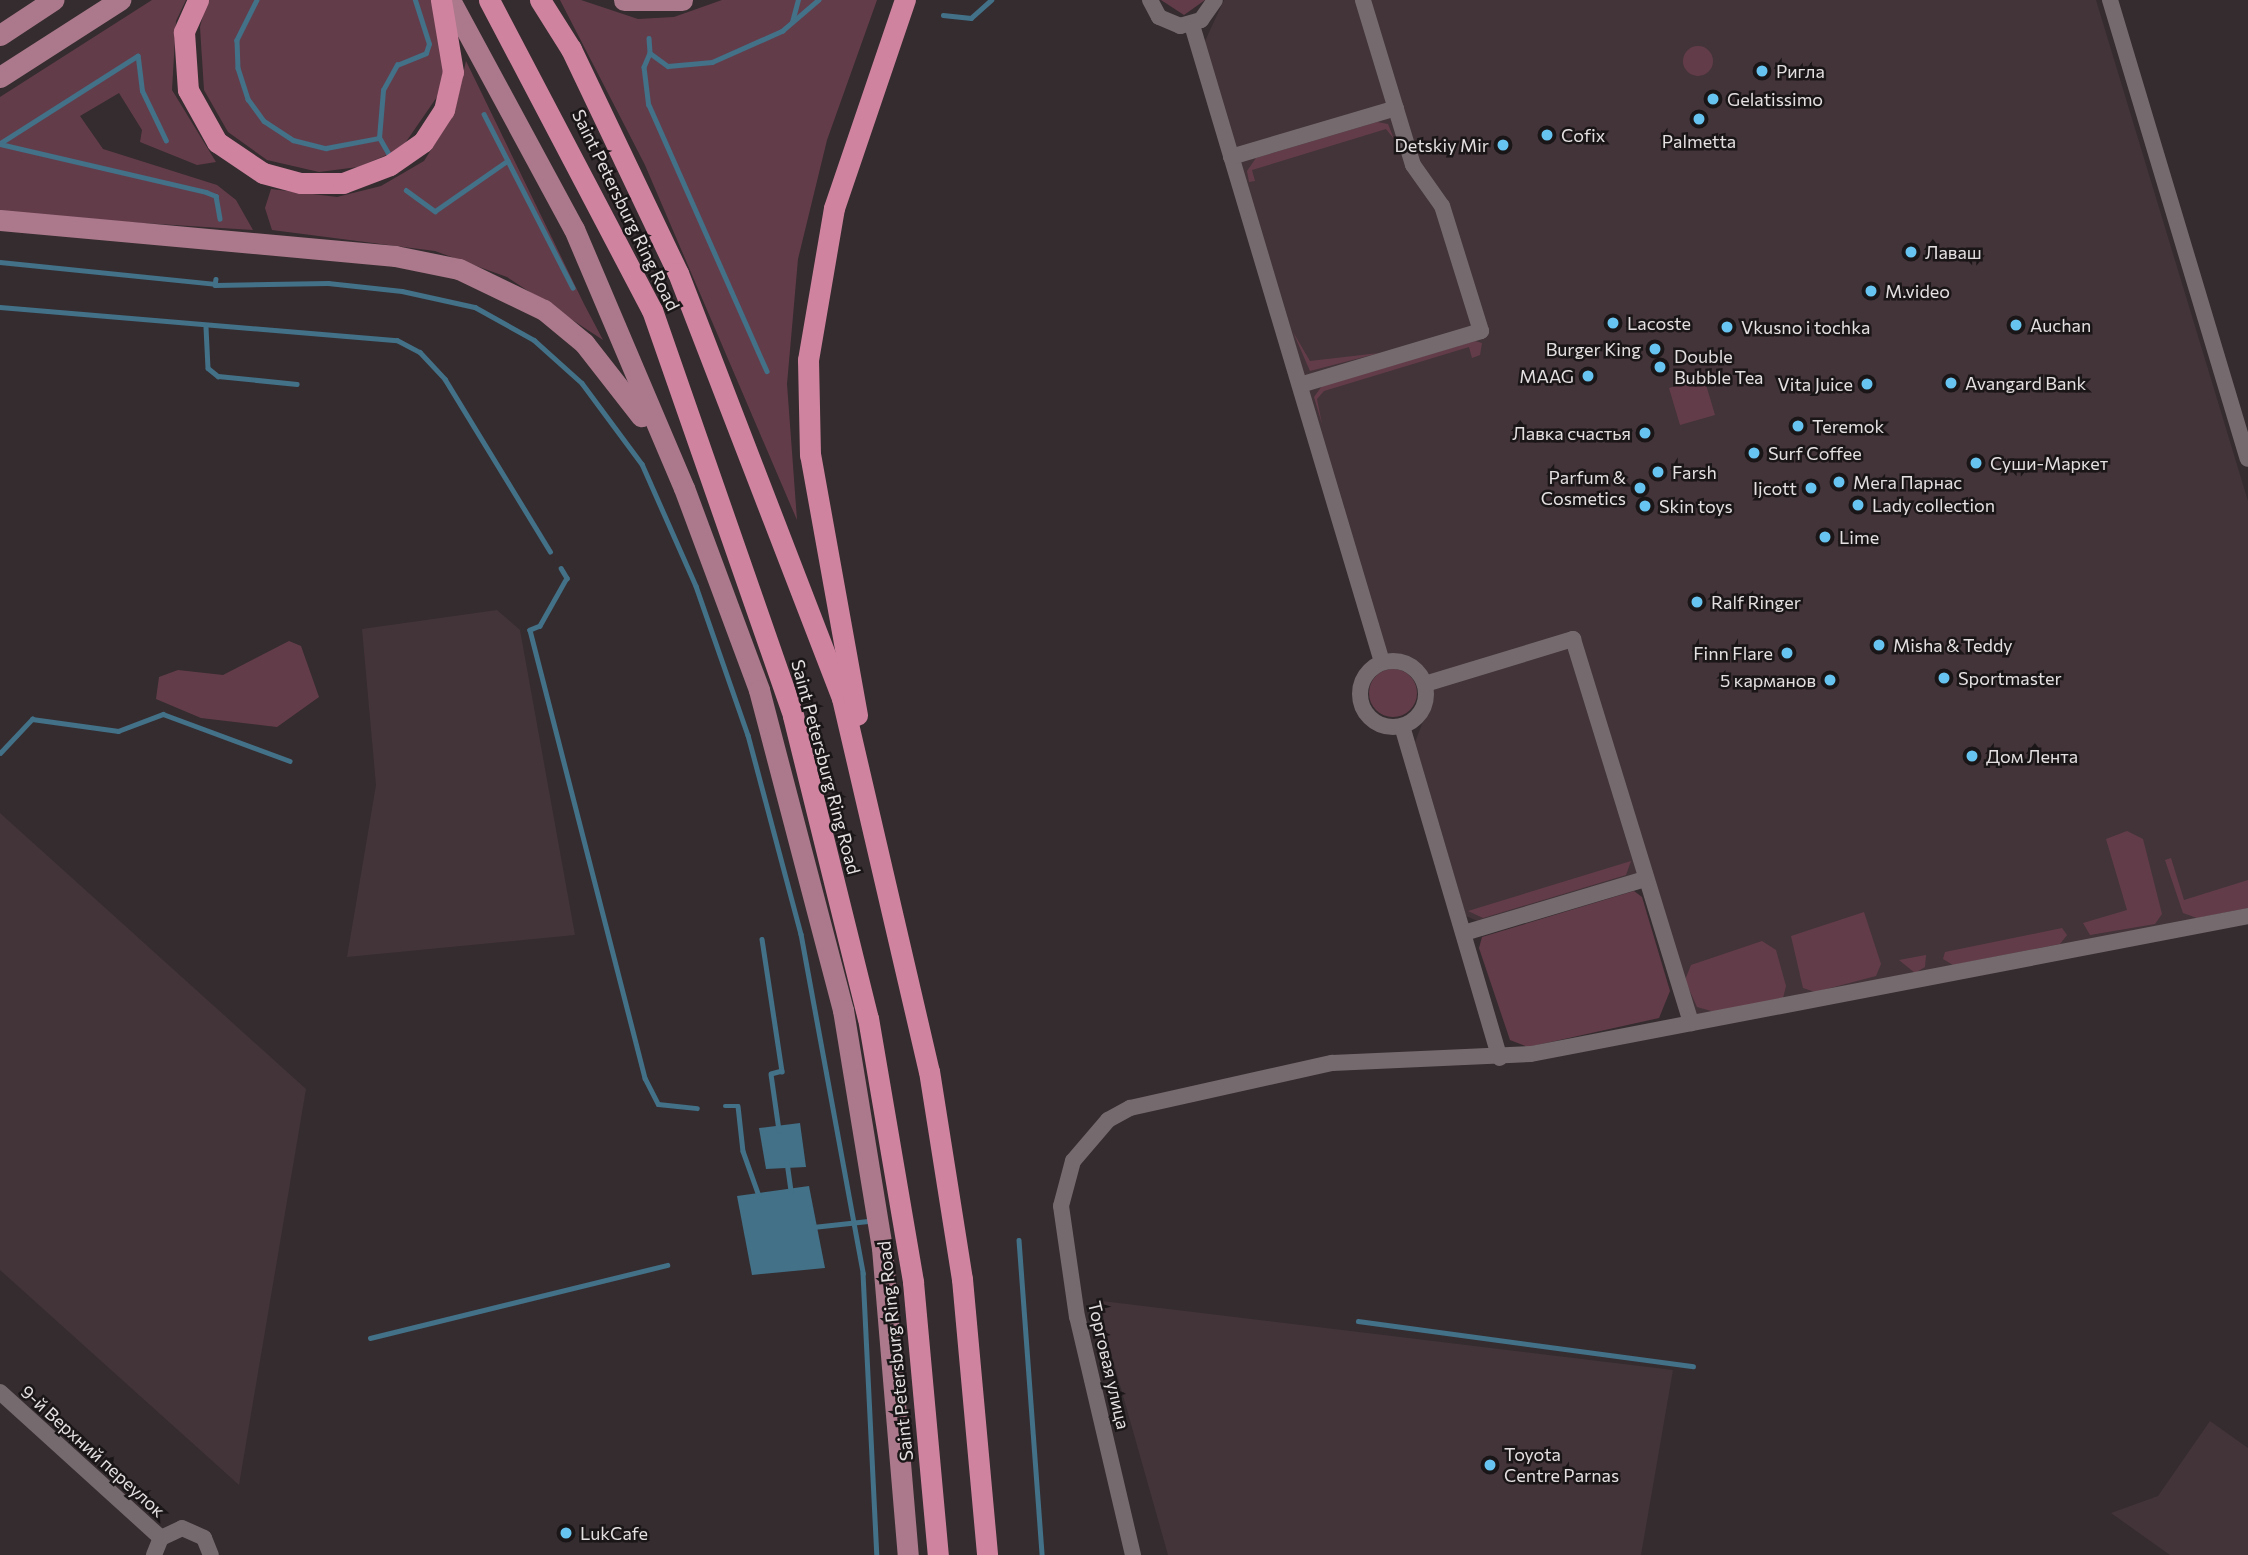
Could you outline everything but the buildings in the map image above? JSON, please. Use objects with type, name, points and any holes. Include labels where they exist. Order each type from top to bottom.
[{"type":"highway","points":[[198,0],[184,32],[188,90],[211,132],[263,173],[301,183],[343,183],[390,165],[423,142],[444,110],[453,72],[441,0]]},
{"type":"highway","name":"Saint Petersburg Ring Road","points":[[489,0],[652,310],[793,716],[868,1018],[914,1282],[938,1555]]},
{"type":"highway","name":"Saint Petersburg Ring Road","points":[[540,0],[571,49],[678,273],[842,698],[929,1071],[962,1279],[987,1555]]},
{"type":"highway","points":[[862,776],[855,693],[810,455],[808,360],[834,208],[905,0]]},
{"type":"main road","points":[[0,35],[53,0]]},
{"type":"main road","points":[[0,77],[120,0]]},
{"type":"main road","points":[[450,0],[574,229],[684,488],[759,690],[843,1010],[882,1248],[908,1555]]},
{"type":"main road","points":[[624,0],[682,0]]},
{"type":"main road","points":[[0,220],[395,256],[459,269],[544,310],[584,342],[623,386],[684,488]]},
{"type":"street","points":[[1150,0],[1169,23],[1192,25]]},
{"type":"street","points":[[1192,25],[1215,0]]},
{"type":"street","points":[[1300,385],[1481,331],[1442,206],[1416,174],[1363,0]]},
{"type":"street","points":[[2109,0],[2248,459]]},
{"type":"street","points":[[1192,25],[1382,662]]},
{"type":"street","points":[[1231,158],[1396,108]]},
{"type":"street","points":[[1425,684],[1573,639],[1691,1023]]},
{"type":"street","points":[[1382,662],[1413,667],[1425,684],[1420,714],[1402,726],[1382,725],[1361,704],[1361,684],[1382,662]]},
{"type":"street","points":[[1402,726],[1500,1058],[2248,916]]},
{"type":"street","points":[[1464,933],[1645,879]]},
{"type":"street","name":"Торговая улица","points":[[1133,1555],[1077,1317],[1062,1218],[1064,1182],[1090,1139],[1130,1108],[1342,1062],[1500,1058]]},
{"type":"street","name":"9-й Верхний переулок","points":[[0,1392],[161,1538]]},
{"type":"street","points":[[154,1555],[161,1538],[170,1531],[194,1531],[211,1555]]},
{"type":"shaded area","points":[[152,0],[186,0],[176,21],[172,90],[216,162],[197,165],[140,142],[142,130],[119,93],[80,116],[103,149],[217,185],[236,200],[253,230],[0,214],[0,97]]},
{"type":"shaded area","points":[[207,0],[431,0],[446,55],[439,94],[401,149],[358,167],[319,172],[267,160],[228,132],[204,90],[200,27]]},
{"type":"shaded area","points":[[560,0],[581,0],[638,19],[674,17],[722,0],[877,0],[827,140],[798,259],[787,384],[797,520],[645,165]]},
{"type":"shaded area","points":[[1161,0],[1205,0],[1184,15]]},
{"type":"shaded area","name":"Мега Парнас","points":[[1224,0],[2096,0],[2248,501],[2248,909],[1683,1020],[1639,876],[1482,923],[1466,916],[1415,742],[1434,694],[1419,663],[1386,653],[1204,43]]},
{"type":"shaded area","points":[[1698,46],[1708,51],[1713,61],[1708,71],[1698,76],[1688,71],[1683,61],[1688,51]]},
{"type":"shaded area","points":[[466,61],[603,340],[507,277],[435,251],[272,230],[265,208],[271,189],[337,197],[381,186],[424,161],[454,114]]},
{"type":"shaded area","points":[[1377,122],[1388,124],[1394,139],[1386,129],[1252,170],[1255,181],[1249,182],[1247,171],[1256,158]]},
{"type":"shaded area","points":[[1293,332],[1310,361],[1379,353],[1310,371]]},
{"type":"shaded area","points":[[1475,341],[1482,343],[1480,355],[1472,358],[1469,347],[1324,391],[1317,399],[1322,424],[1314,397],[1322,386]]},
{"type":"shaded area","points":[[1704,378],[1715,415],[1680,425],[1669,388]]},
{"type":"shaded area","points":[[497,610],[520,630],[575,935],[347,957],[376,785],[362,629]]},
{"type":"shaded area","points":[[289,641],[301,646],[319,697],[277,727],[201,718],[156,699],[159,677],[178,670],[223,675]]},
{"type":"shaded area","points":[[1393,669],[1410,676],[1417,693],[1410,710],[1393,717],[1376,710],[1369,693],[1376,676]]},
{"type":"shaded area","points":[[0,813],[306,1089],[239,1485],[0,1270]]},
{"type":"shaded area","points":[[2127,831],[2143,839],[2162,914],[2155,924],[2090,935],[2083,923],[2127,910],[2106,839]]},
{"type":"shaded area","points":[[2171,858],[2184,900],[2248,880],[2248,908],[2197,918],[2183,913],[2165,860]]},
{"type":"shaded area","points":[[1631,861],[1626,875],[1483,918],[1468,911]]},
{"type":"shaded area","points":[[1634,891],[1642,897],[1670,991],[1659,1018],[1528,1047],[1510,1040],[1479,948],[1482,937]]},
{"type":"shaded area","points":[[1864,912],[1881,964],[1876,976],[1815,992],[1803,988],[1791,936]]},
{"type":"shaded area","points":[[2062,928],[2067,935],[2060,944],[1953,965],[1943,959],[1945,952]]},
{"type":"shaded area","points":[[1762,941],[1776,950],[1786,986],[1783,998],[1715,1012],[1697,1007],[1685,980],[1691,965]]},
{"type":"shaded area","points":[[1926,955],[1925,967],[1915,973],[1899,960]]},
{"type":"shaded area","points":[[1102,1301],[1673,1370],[1641,1555],[1168,1555],[1105,1332]]},
{"type":"shaded area","points":[[2210,1421],[2248,1448],[2248,1555],[2170,1555],[2111,1513],[2158,1496]]},
{"type":"water","points":[[800,1123],[806,1167],[766,1169],[759,1128]]},
{"type":"water","points":[[809,1186],[825,1268],[752,1275],[737,1196]]},
{"type":"waterway","points":[[257,0],[237,40],[238,68],[248,99],[264,121],[293,140],[326,148],[379,138]]},
{"type":"waterway","points":[[389,155],[379,138],[383,90],[397,65],[426,53],[429,44],[415,0]]},
{"type":"waterway","points":[[792,22],[798,0]]},
{"type":"waterway","points":[[649,38],[650,53],[668,66],[712,62],[782,31],[818,0]]},
{"type":"waterway","points":[[943,15],[971,18],[991,0]]},
{"type":"waterway","points":[[650,53],[644,67],[649,105],[767,371]]},
{"type":"waterway","points":[[166,141],[142,91],[138,56],[0,144],[206,192],[216,196],[220,219]]},
{"type":"waterway","points":[[484,114],[573,288]]},
{"type":"waterway","points":[[406,190],[435,211],[507,161]]},
{"type":"waterway","points":[[0,262],[215,284]]},
{"type":"waterway","points":[[216,279],[215,285],[328,283],[402,291],[475,307],[534,340],[582,383],[642,464],[696,586],[748,735],[801,934],[863,1273],[877,1555]]},
{"type":"waterway","points":[[0,307],[397,340],[420,352],[445,379],[550,551]]},
{"type":"waterway","points":[[206,327],[208,368],[218,376],[297,384]]},
{"type":"waterway","points":[[561,568],[567,578],[540,626],[530,630],[645,1078],[658,1104],[697,1108]]},
{"type":"waterway","points":[[0,753],[32,719],[118,731],[163,714],[290,761]]},
{"type":"waterway","points":[[762,939],[782,1071],[771,1074],[779,1130]]},
{"type":"waterway","points":[[725,1106],[738,1106],[743,1151],[759,1196]]},
{"type":"waterway","points":[[787,1162],[791,1192]]},
{"type":"waterway","points":[[813,1227],[868,1221]]},
{"type":"waterway","points":[[1019,1240],[1042,1555]]},
{"type":"waterway","points":[[370,1338],[667,1265]]},
{"type":"waterway","points":[[1358,1321],[1693,1366]]},
{"type":"place","name":"Ригла","points":[[1762,71]]},
{"type":"place","name":"Gelatissimo","points":[[1713,99]]},
{"type":"place","name":"Palmetta","points":[[1699,119]]},
{"type":"place","name":"Cofix","points":[[1547,135]]},
{"type":"place","name":"Detskiy Mir","points":[[1503,145]]},
{"type":"place","name":"Лаваш","points":[[1911,252]]},
{"type":"place","name":"M.video","points":[[1871,291]]},
{"type":"place","name":"Lacoste","points":[[1613,323]]},
{"type":"place","name":"Auchan","points":[[2016,325]]},
{"type":"place","name":"Vkusno i tochka","points":[[1727,327]]},
{"type":"place","name":"Burger King","points":[[1655,349]]},
{"type":"place","name":"Double Bubble Tea","points":[[1660,367]]},
{"type":"place","name":"MAAG","points":[[1588,376]]},
{"type":"place","name":"Avangard Bank","points":[[1951,383]]},
{"type":"place","name":"Vita Juice","points":[[1867,384]]},
{"type":"place","name":"Teremok","points":[[1798,426]]},
{"type":"place","name":"Лавка счастья","points":[[1645,433]]},
{"type":"place","name":"Surf Coffee","points":[[1754,453]]},
{"type":"place","name":"Суши-Маркет","points":[[1976,463]]},
{"type":"place","name":"Farsh","points":[[1658,472]]},
{"type":"place","name":"Мега Парнас","points":[[1839,482]]},
{"type":"place","name":"Parfum & Cosmetics","points":[[1640,488]]},
{"type":"place","name":"Ijcott","points":[[1811,488]]},
{"type":"place","name":"Lady collection","points":[[1858,505]]},
{"type":"place","name":"Skin toys","points":[[1645,506]]},
{"type":"place","name":"Lime","points":[[1825,537]]},
{"type":"place","name":"Ralf Ringer","points":[[1697,602]]},
{"type":"place","name":"Misha & Teddy","points":[[1879,645]]},
{"type":"place","name":"Finn Flare","points":[[1787,653]]},
{"type":"place","name":"Sportmaster","points":[[1944,678]]},
{"type":"place","name":"5 карманов","points":[[1830,680]]},
{"type":"place","name":"Дом Лента","points":[[1972,756]]},
{"type":"place","name":"Toyota Centre Parnas","points":[[1490,1465]]},
{"type":"place","name":"LukCafe","points":[[566,1533]]}]
